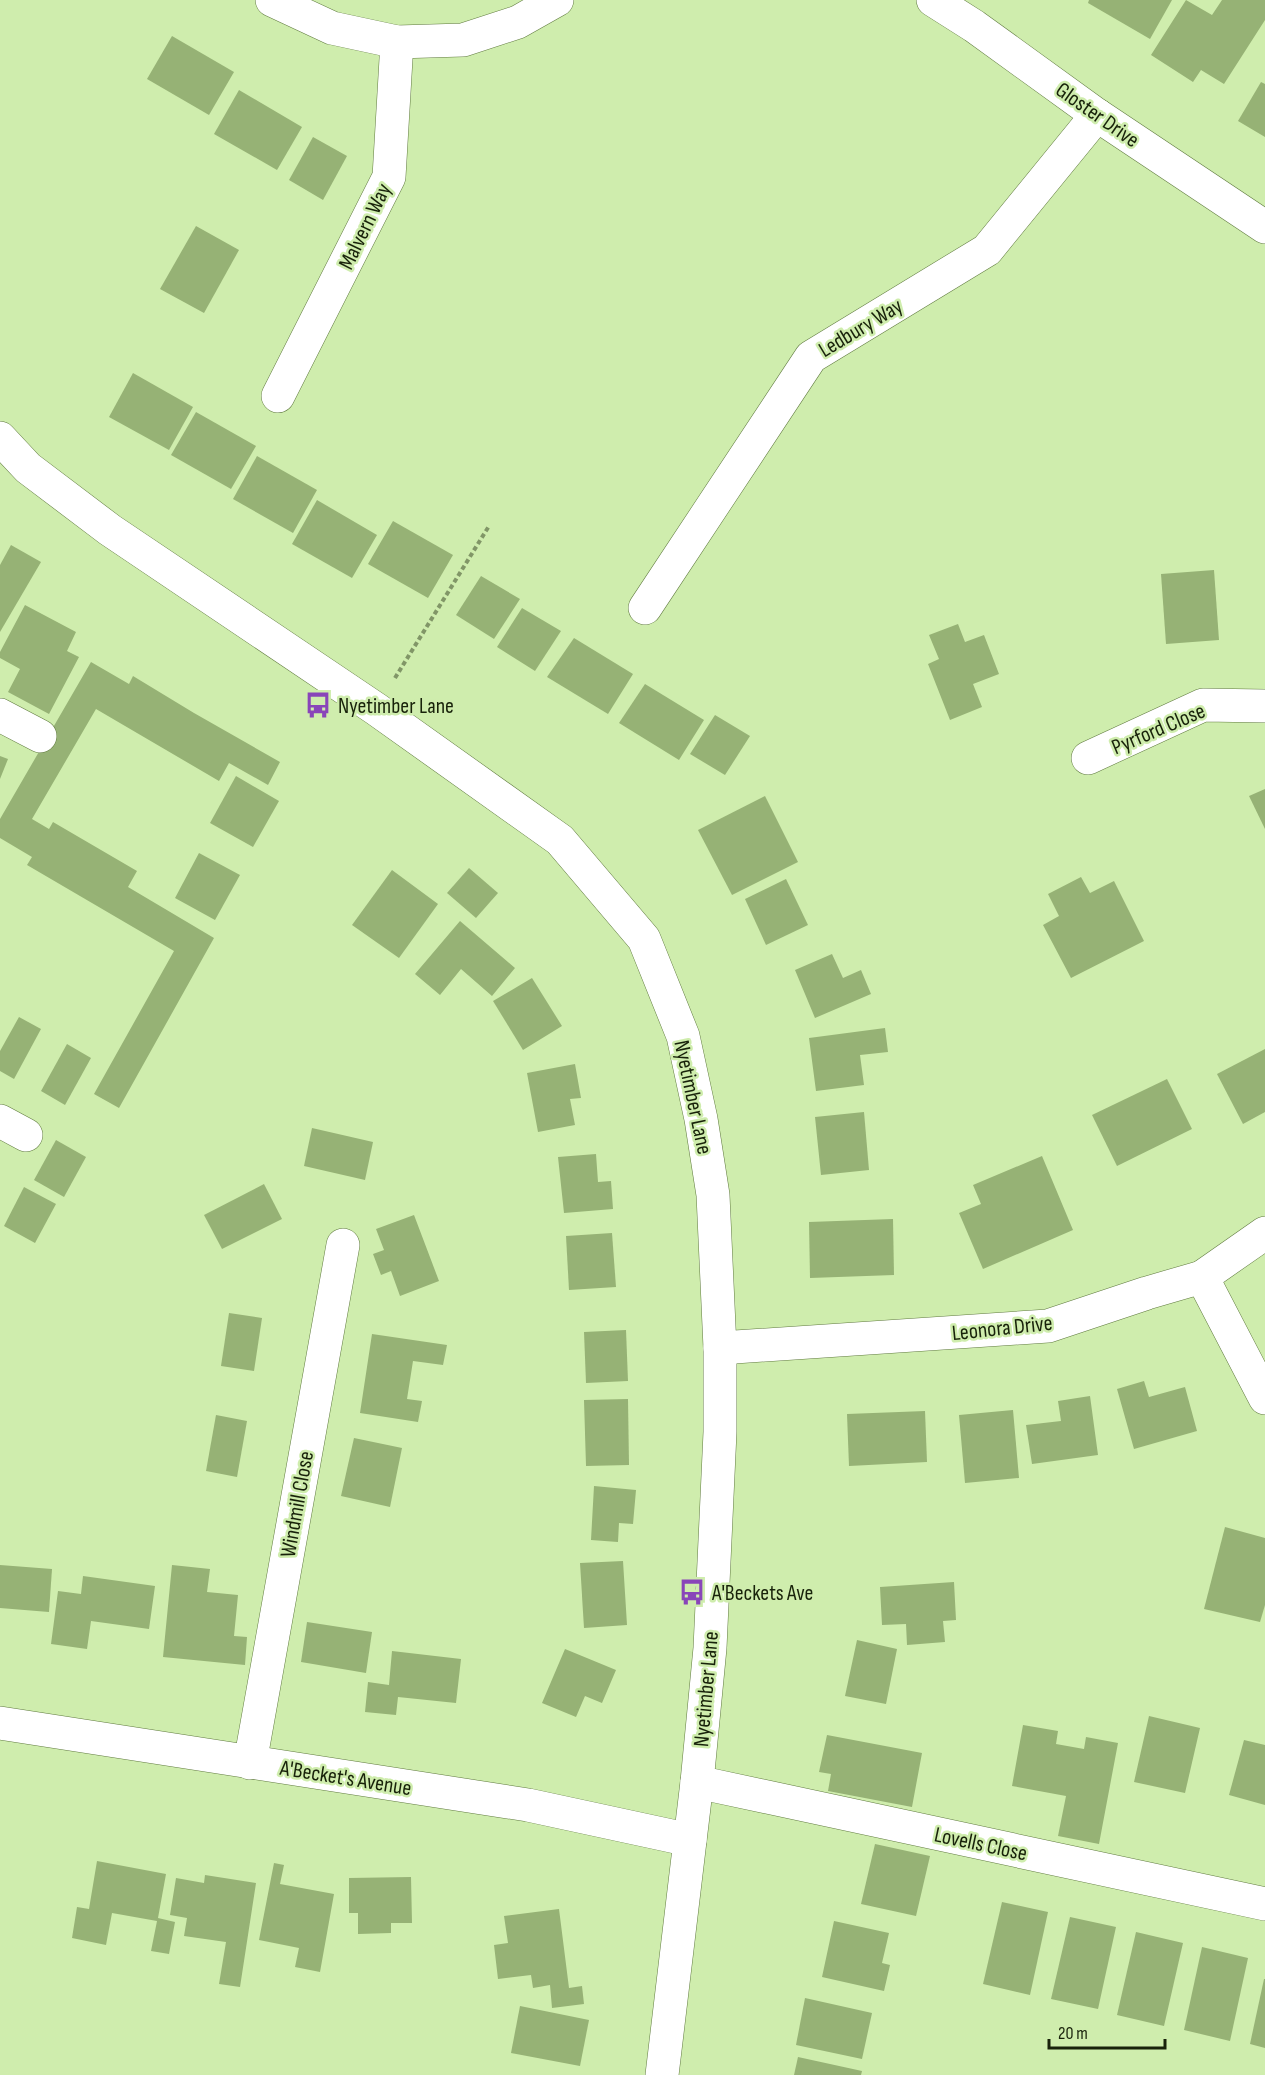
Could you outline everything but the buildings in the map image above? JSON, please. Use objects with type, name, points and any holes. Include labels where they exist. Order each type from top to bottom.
[{"type":"street","points":[[272,0],[332,28],[397,42],[463,40],[518,22],[557,0]]},
{"type":"street","name":"Gloster Drive","points":[[933,0],[974,26],[1097,115],[1265,227]]},
{"type":"street","name":"Malvern Way","points":[[278,396],[389,177],[397,42]]},
{"type":"street","name":"Ledbury Way","points":[[645,608],[811,357],[987,250],[1097,115]]},
{"type":"street","name":"Nyetimber Lane","points":[[1,440],[28,468],[110,530],[376,709],[560,840],[644,939],[683,1036],[700,1119],[713,1195],[720,1348],[720,1432],[711,1637],[697,1782],[662,2075]]},
{"type":"street","name":"Pyrford Close","points":[[1088,758],[1203,705],[1265,706]]},
{"type":"street","points":[[0,715],[40,736]]},
{"type":"street","name":"Leonora Drive","points":[[720,1348],[1048,1326],[1202,1277],[1265,1233]]},
{"type":"street","name":"Windmill Close","points":[[250,1763],[343,1245]]},
{"type":"street","points":[[1202,1277],[1265,1398]]},
{"type":"street","name":"A'Becket's Avenue","points":[[0,1723],[528,1805],[690,1840]]},
{"type":"street","name":"Lovells Close","points":[[697,1782],[1265,1904]]},
{"type":"path","points":[[376,709],[489,525]]},
{"type":"place","name":"Nyetimber Lane","points":[[318,705]]},
{"type":"place","name":"A'Beckets Ave","points":[[692,1592]]}]
